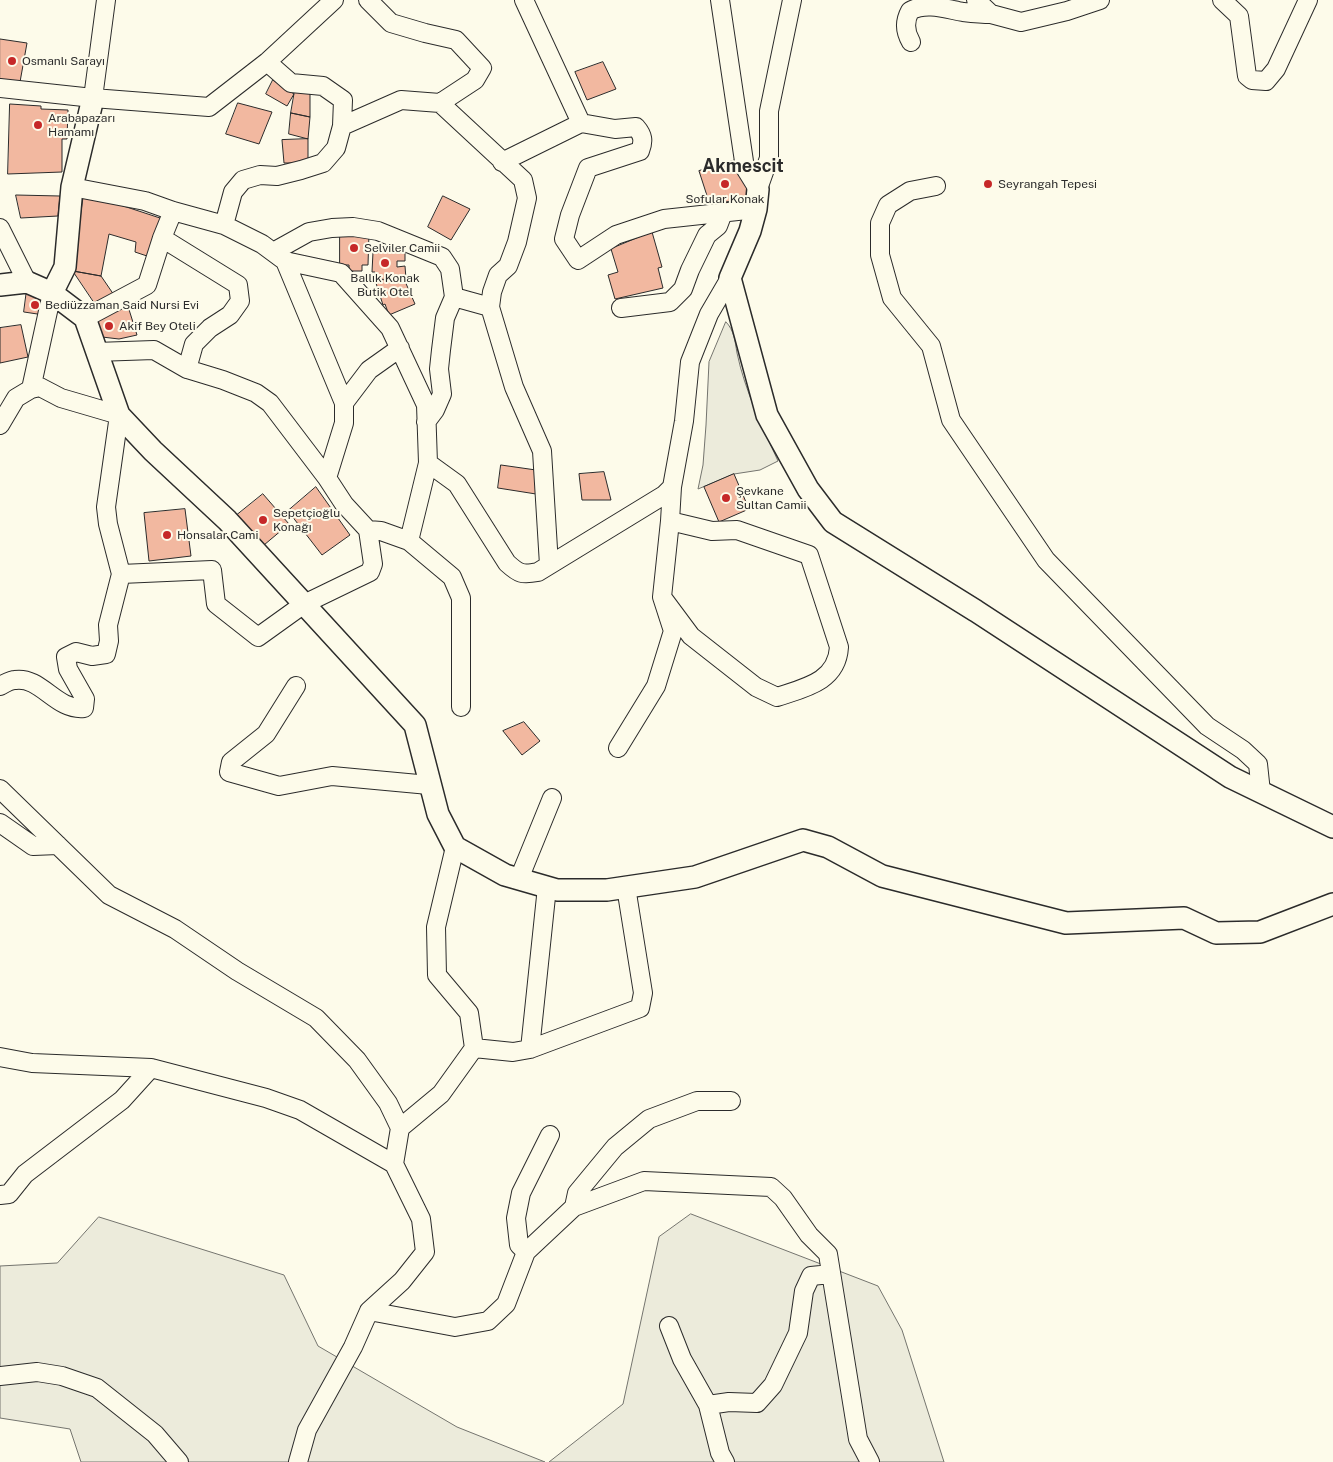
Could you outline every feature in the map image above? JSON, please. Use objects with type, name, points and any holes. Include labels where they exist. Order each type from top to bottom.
[{"type":"main road","points":[[52,293],[65,267],[72,187],[93,98]]},
{"type":"main road","points":[[757,199],[750,231],[730,278],[766,415],[808,489],[833,522],[976,611],[1230,777],[1333,828]]},
{"type":"main road","points":[[0,285],[27,282],[52,293],[85,318],[119,415],[153,451],[226,520],[415,724],[438,814],[455,847],[505,875],[558,890],[606,890],[694,877],[803,840],[828,847],[882,876],[1066,923],[1184,918],[1216,933],[1260,932],[1333,904]]},
{"type":"street","points":[[93,98],[106,0]]},
{"type":"street","points":[[0,88],[93,98],[209,107],[267,62],[334,0]]},
{"type":"street","points":[[342,126],[401,100],[440,103],[475,80],[482,68],[456,40],[425,33],[391,22],[368,0]]},
{"type":"street","points":[[524,0],[581,123]]},
{"type":"street","points":[[720,0],[745,168],[757,199]]},
{"type":"street","points":[[757,199],[768,158],[768,111],[792,0]]},
{"type":"street","points":[[976,0],[991,14]]},
{"type":"street","points":[[911,42],[907,33],[906,22],[910,11],[915,8],[932,6],[965,12],[991,14],[1021,22],[1067,11],[1100,0]]},
{"type":"street","points":[[1222,0],[1239,16],[1247,76],[1252,80],[1266,81],[1276,69],[1308,0]]},
{"type":"street","points":[[224,225],[233,192],[243,180],[260,176],[277,176],[323,162],[336,148],[342,126],[343,100],[323,86],[291,83],[267,62]]},
{"type":"street","points":[[440,103],[523,180],[527,198],[518,242],[508,266],[498,275],[492,292],[490,307],[514,387],[542,451],[549,565]]},
{"type":"street","points":[[502,162],[581,123],[615,129],[636,127],[642,134],[643,143],[640,151],[588,168],[570,215],[564,238],[578,260],[616,235],[664,219],[723,213],[757,199]]},
{"type":"street","points":[[936,186],[910,190],[888,205],[880,223],[880,255],[892,298],[931,346],[952,420],[1046,560],[1207,726],[1243,750],[1258,764],[1261,792]]},
{"type":"street","points":[[72,187],[145,201],[224,225],[262,244],[279,256],[341,273],[390,328],[426,405],[428,463],[409,541]]},
{"type":"street","points":[[85,318],[147,285],[173,211]]},
{"type":"street","points":[[621,308],[670,302],[683,289],[707,236],[718,226],[723,213]]},
{"type":"street","points":[[279,256],[309,232],[353,227],[378,231],[442,257],[450,269],[454,297],[445,318],[440,350],[439,369],[442,394],[435,410],[426,422]]},
{"type":"street","points":[[0,228],[27,282]]},
{"type":"street","points":[[162,238],[238,285],[240,301],[230,315],[210,328],[194,344],[187,369]]},
{"type":"street","points":[[279,256],[344,402],[344,423],[327,478]]},
{"type":"street","points":[[618,748],[656,686],[673,631],[662,597],[672,487],[684,421],[690,362],[709,314],[730,278]]},
{"type":"street","points":[[31,388],[52,293]]},
{"type":"street","points":[[454,297],[490,307]]},
{"type":"street","points":[[344,402],[369,370],[400,348]]},
{"type":"street","points":[[96,352],[154,350],[187,369],[223,380],[270,402],[327,478],[344,504],[368,530],[373,564],[370,572],[304,604],[258,638],[216,604],[212,570],[121,574]]},
{"type":"street","points":[[0,425],[16,398],[31,388],[40,387],[61,398],[119,415],[106,507],[108,524],[121,574],[108,626],[110,641],[106,654],[92,656],[76,652],[66,657],[68,669],[85,699],[84,708],[76,709],[61,704],[32,683],[16,680],[0,686]]},
{"type":"street","points":[[428,463],[457,484],[507,562],[518,573],[529,574],[538,572],[664,495],[672,487]]},
{"type":"street","points":[[662,597],[692,636],[756,687],[776,697],[808,687],[825,678],[833,668],[838,657],[839,647],[809,555],[737,530],[712,531],[670,521]]},
{"type":"street","points":[[368,530],[381,531],[409,541],[452,577],[461,598],[461,707]]},
{"type":"street","points":[[296,686],[266,734],[231,762],[229,772],[279,786],[332,776],[430,785]]},
{"type":"street","points":[[0,789],[109,895],[175,929],[237,971],[316,1018],[357,1060],[388,1103],[400,1128],[394,1164]]},
{"type":"street","points":[[519,879],[552,798]]},
{"type":"street","points":[[0,823],[33,846],[58,845]]},
{"type":"street","points":[[400,1128],[441,1094],[474,1048],[469,1013],[437,975],[436,927],[455,847]]},
{"type":"street","points":[[530,1049],[547,887]]},
{"type":"street","points":[[474,1048],[513,1052],[530,1049],[640,1008],[643,993],[626,887]]},
{"type":"street","points":[[0,1058],[32,1063],[151,1068],[266,1098],[300,1110],[394,1164],[421,1219],[425,1252],[402,1281],[369,1311],[353,1347],[307,1430],[298,1462]]},
{"type":"street","points":[[0,1196],[9,1194],[25,1174],[122,1100],[151,1068]]},
{"type":"street","points":[[574,1207],[577,1193],[616,1147],[649,1119],[696,1101],[731,1101]]},
{"type":"street","points":[[526,1252],[519,1244],[516,1218],[521,1193],[550,1135]]},
{"type":"street","points":[[369,1311],[455,1327],[488,1321],[506,1304],[526,1252],[574,1207],[644,1181],[770,1187],[782,1198],[808,1235],[828,1254],[858,1439],[870,1462]]},
{"type":"street","points":[[708,1405],[729,1402],[757,1403],[773,1385],[798,1333],[804,1291],[811,1276],[831,1274]]},
{"type":"street","points":[[669,1326],[682,1359],[708,1405],[720,1453],[725,1462]]},
{"type":"street","points":[[0,1376],[37,1372],[62,1376],[97,1388],[155,1434],[179,1462]]},
{"type":"shaded area","points":[[726,322],[734,336],[740,367],[749,395],[778,461],[760,470],[734,474],[698,489],[703,465],[709,362]]},
{"type":"shaded area","points":[[691,1214],[878,1286],[902,1330],[944,1462],[549,1462],[623,1404],[659,1237]]},
{"type":"shaded area","points":[[99,1217],[284,1275],[318,1346],[457,1427],[545,1462],[81,1462],[70,1429],[0,1418],[0,1266],[57,1263]]},
{"type":"building","name":"Osmanlı Sarayı","points":[[0,39],[27,43],[20,82],[0,79]]},
{"type":"building","points":[[603,62],[616,89],[587,100],[575,72]]},
{"type":"building","points":[[273,80],[294,94],[287,106],[266,94]]},
{"type":"building","points":[[295,90],[310,92],[310,117],[291,113]]},
{"type":"building","points":[[238,103],[272,112],[259,144],[226,134]]},
{"type":"building","name":"Arabapazarı Hamamı","points":[[10,104],[41,106],[41,109],[68,110],[67,139],[62,139],[62,172],[8,174]]},
{"type":"building","points":[[291,113],[310,117],[308,139],[289,134]]},
{"type":"building","points":[[308,139],[308,163],[284,163],[282,140]]},
{"type":"building","name":"Sofular Konak","points":[[739,159],[752,197],[710,205],[699,171]]},
{"type":"building","points":[[84,193],[163,219],[150,257],[135,252],[136,242],[109,234],[101,276],[73,271]]},
{"type":"building","points":[[16,195],[60,196],[58,216],[21,218]]},
{"type":"building","points":[[443,196],[470,209],[451,240],[428,227]]},
{"type":"building","name":"Selviler Camii","points":[[340,231],[369,232],[368,265],[362,265],[362,271],[349,271],[349,265],[340,265]]},
{"type":"building","points":[[652,232],[662,267],[658,268],[663,288],[615,299],[608,275],[618,272],[611,249]]},
{"type":"building","points":[[405,250],[405,261],[397,261],[397,267],[405,266],[406,279],[375,280],[375,272],[372,272],[373,252]]},
{"type":"building","points":[[73,271],[101,276],[114,295],[98,308]]},
{"type":"building","points":[[404,279],[415,304],[389,315],[385,304],[383,305],[375,280]]},
{"type":"building","name":"Bediüzzaman Said Nursi Evi","points":[[27,289],[44,297],[44,315],[24,312]]},
{"type":"building","points":[[126,300],[137,335],[119,339],[102,337],[95,317]]},
{"type":"building","points":[[21,325],[28,357],[0,363],[0,328]]},
{"type":"building","points":[[501,465],[536,470],[536,494],[498,488]]},
{"type":"building","points":[[604,472],[611,500],[582,500],[579,474]]},
{"type":"building","name":"Şevkane Sultan Camii","points":[[734,474],[749,509],[719,522],[704,487]]},
{"type":"building","points":[[316,487],[350,535],[322,555],[288,511]]},
{"type":"building","name":"Sepetçioğlu Konağı","points":[[263,494],[289,524],[264,545],[237,515]]},
{"type":"building","name":"Honsalar Cami","points":[[185,509],[191,556],[149,561],[144,513]]},
{"type":"building","points":[[524,722],[540,741],[522,755],[503,731]]},
{"type":"place","name":"Osmanlı Sarayı","points":[[12,61]]},
{"type":"place","name":"Arabapazarı Hamamı","points":[[38,125]]},
{"type":"place","name":"Sofular Konak","points":[[725,184]]},
{"type":"place","name":"Seyrangah Tepesi","points":[[988,184]]},
{"type":"place","name":"Selviler Camii","points":[[354,248]]},
{"type":"place","name":"Ballık Konak Butik Otel","points":[[385,263]]},
{"type":"place","name":"Bediüzzaman Said Nursi Evi","points":[[35,305]]},
{"type":"place","name":"Akif Bey Oteli","points":[[109,326]]},
{"type":"place","name":"Şevkane Sultan Camii","points":[[726,498]]},
{"type":"place","name":"Sepetçioğlu Konağı","points":[[263,520]]},
{"type":"place","name":"Honsalar Cami","points":[[167,535]]},
{"type":"district","name":"Akmescit","points":[[743,166]]}]
